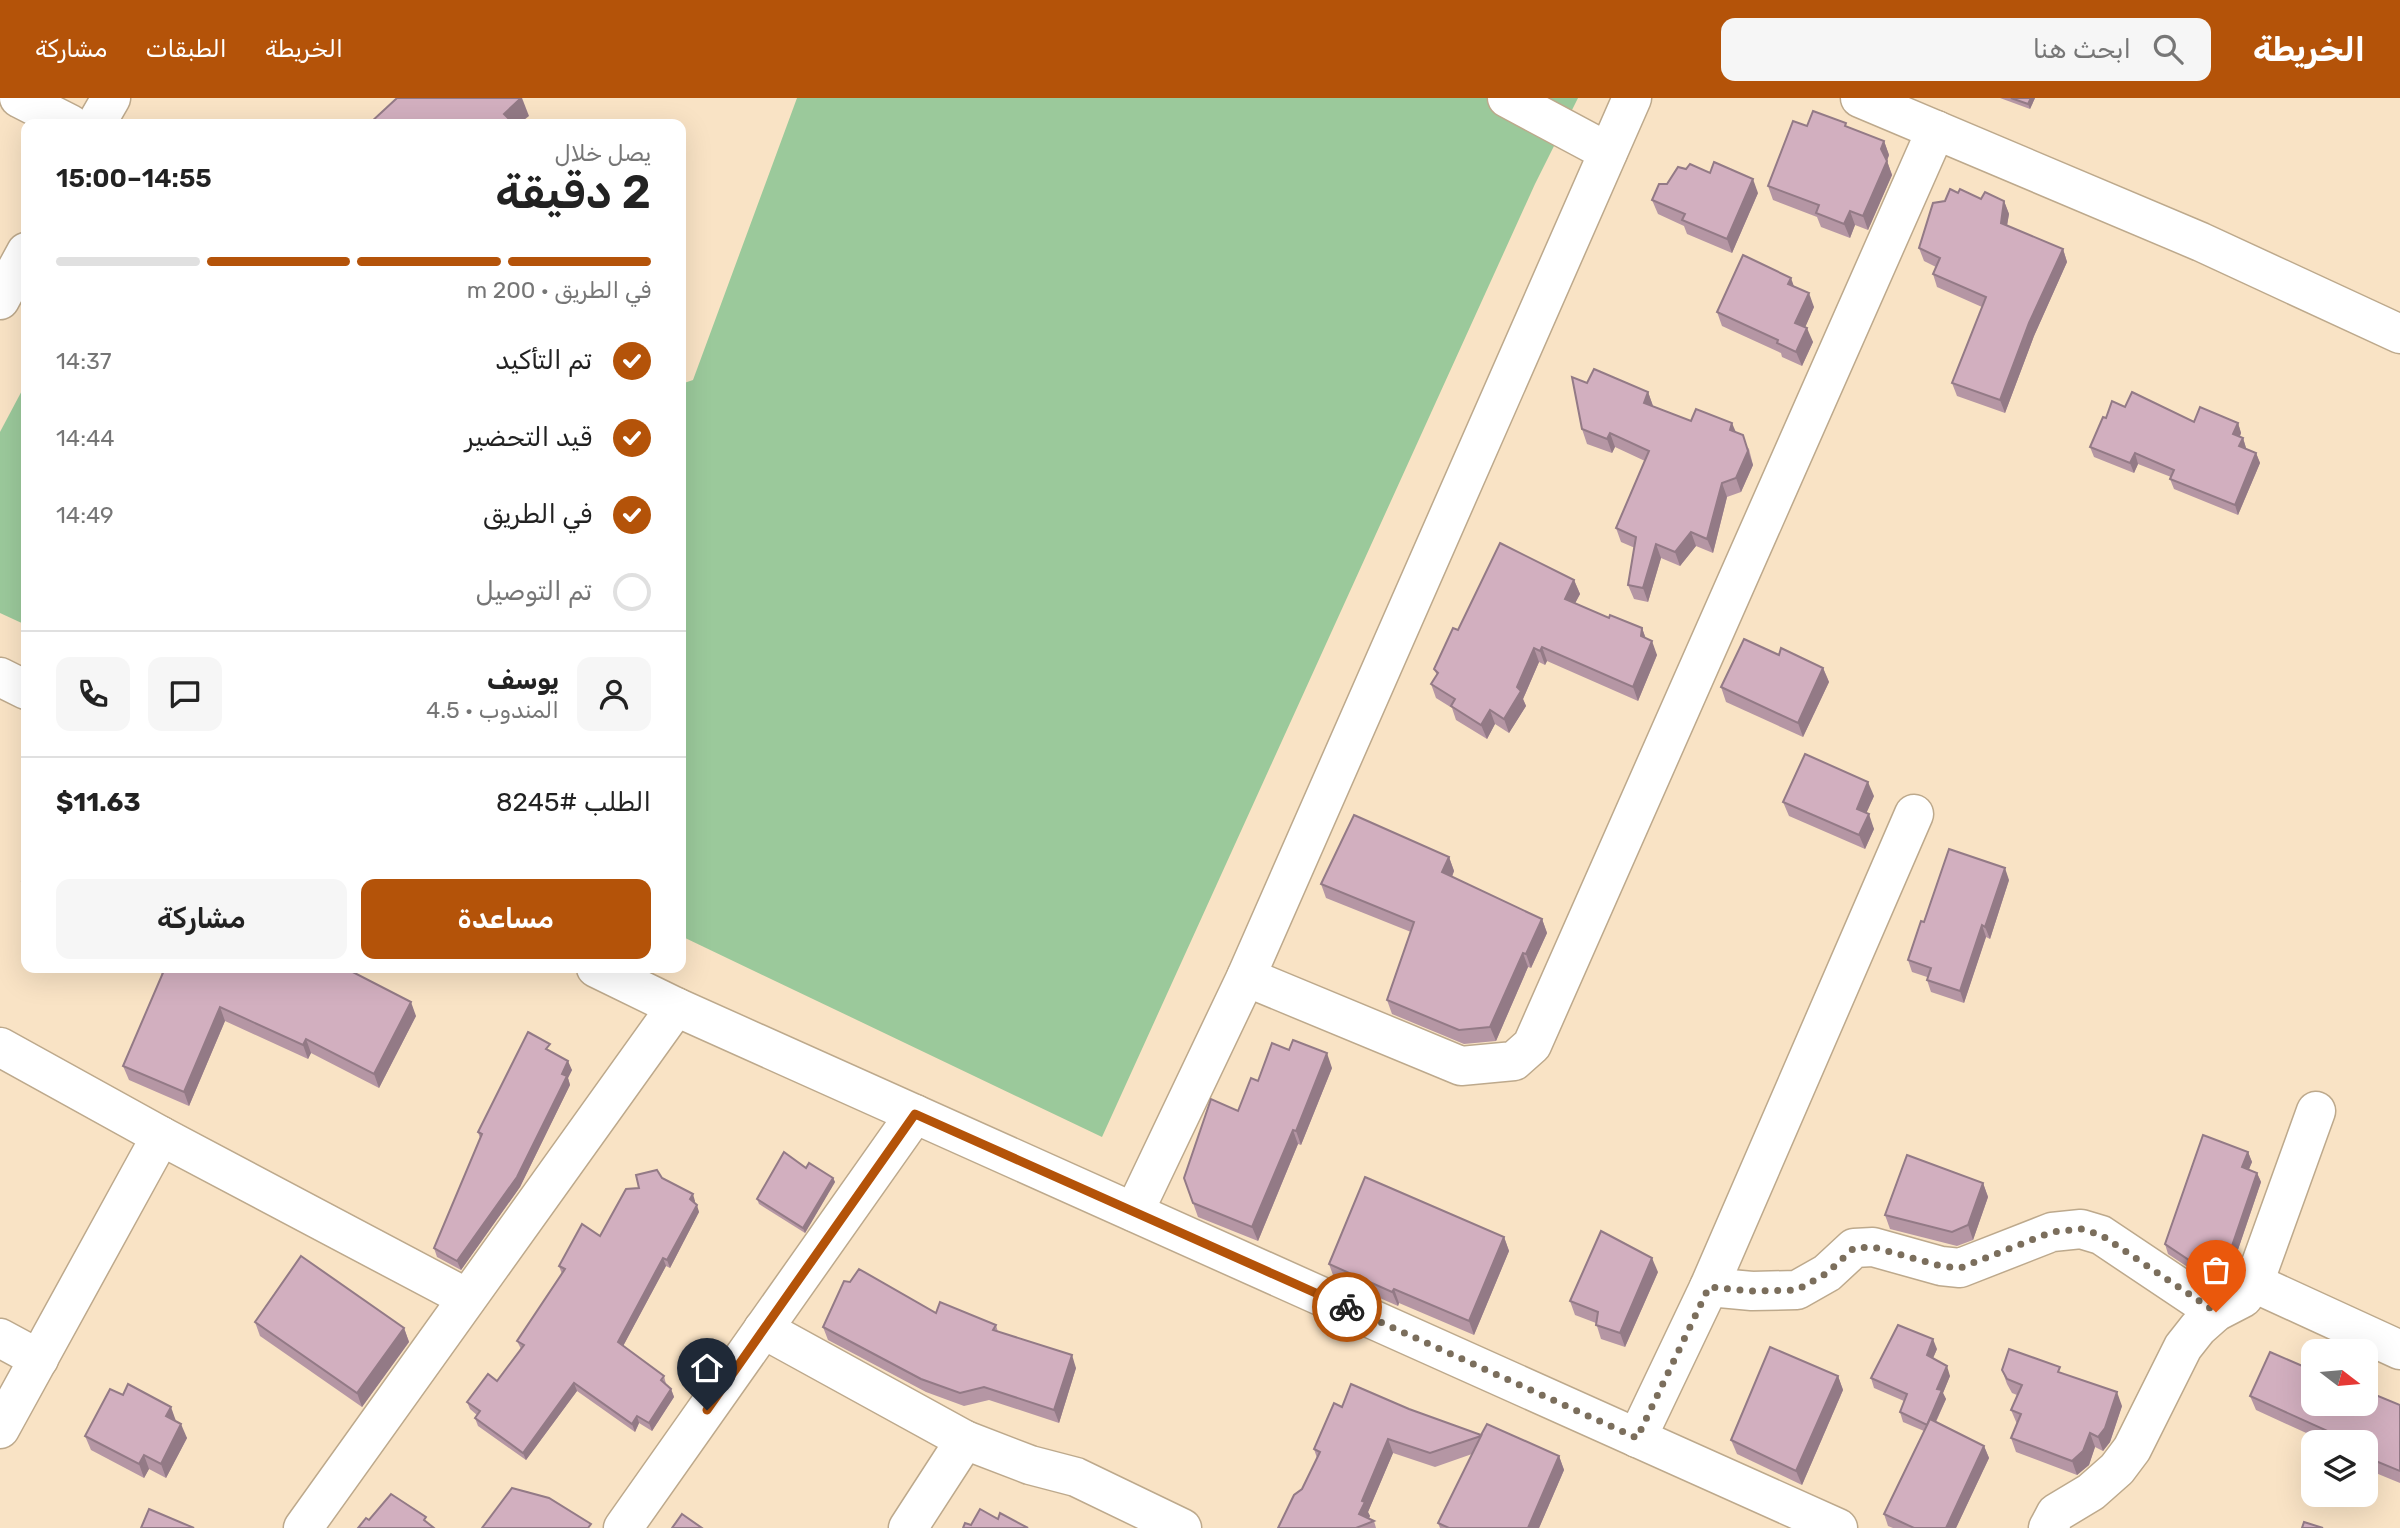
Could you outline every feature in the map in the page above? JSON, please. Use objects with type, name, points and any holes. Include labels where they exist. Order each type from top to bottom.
[{"type":"street","points":[[19,98],[60,119]]},
{"type":"street","points":[[99,119],[111,98]]},
{"type":"street","points":[[1507,98],[1608,152]]},
{"type":"street","points":[[1134,1212],[1246,977],[1632,98]]},
{"type":"street","points":[[1860,98],[2201,242],[2400,334]]},
{"type":"street","points":[[1246,977],[1461,1066],[1514,1061],[1532,1045],[1936,130]]},
{"type":"street","points":[[0,300],[21,261]]},
{"type":"street","points":[[0,677],[21,688]]},
{"type":"street","points":[[1637,1438],[1709,1287],[1914,814]]},
{"type":"street","points":[[606,973],[676,1007],[1838,1528]]},
{"type":"street","points":[[303,1528],[676,1007]]},
{"type":"street","points":[[0,1047],[161,1136],[467,1298]]},
{"type":"street","points":[[2048,1528],[2056,1513],[2091,1492],[2117,1469],[2132,1449],[2183,1347],[2198,1328],[2216,1312],[2244,1298],[2254,1283],[2316,1111]]},
{"type":"street","points":[[624,1528],[915,1114]]},
{"type":"street","points":[[0,1429],[161,1136]]},
{"type":"street","points":[[1709,1287],[1752,1291],[1797,1290],[1827,1273],[1854,1248],[1873,1247],[1941,1266],[1960,1268],[2052,1232],[2081,1229],[2101,1235],[2216,1312]]},
{"type":"street","points":[[2254,1283],[2400,1350]]},
{"type":"street","points":[[764,1329],[965,1440],[1030,1465],[1076,1477],[1182,1528]]},
{"type":"street","points":[[0,1338],[39,1359]]},
{"type":"street","points":[[908,1528],[965,1440]]},
{"type":"green space","points":[[797,98],[1578,98],[1535,184],[1102,1137],[686,938],[686,382],[693,380]]},
{"type":"green space","points":[[21,392],[21,623],[0,613],[0,432]]},
{"type":"building","points":[[397,98],[521,98],[504,114],[509,119],[374,119]]},
{"type":"building","points":[[2011,98],[2031,98],[2028,104]]},
{"type":"building","points":[[1813,111],[1884,141],[1881,149],[1887,161],[1863,216],[1850,211],[1844,224],[1816,213],[1819,205],[1768,186],[1793,121],[1807,126]]},
{"type":"building","points":[[1714,162],[1753,179],[1727,239],[1682,220],[1685,214],[1652,200],[1659,184],[1667,184],[1678,167],[1686,169],[1690,164],[1710,173]]},
{"type":"building","points":[[1950,189],[1958,193],[1960,189],[1981,199],[1985,192],[2004,201],[2001,223],[2063,249],[2029,323],[2000,400],[1952,383],[1986,297],[1933,274],[1940,258],[1919,248],[1933,203],[1945,201]]},
{"type":"building","points":[[1743,255],[1791,278],[1788,284],[1809,293],[1795,323],[1807,328],[1796,352],[1777,343],[1778,340],[1717,312]]},
{"type":"building","points":[[1594,369],[1648,392],[1644,403],[1691,421],[1696,409],[1732,423],[1730,430],[1743,435],[1748,451],[1736,478],[1722,483],[1707,539],[1691,532],[1675,552],[1656,544],[1643,588],[1628,585],[1636,537],[1616,528],[1649,451],[1610,433],[1607,439],[1582,429],[1572,377],[1587,383]]},
{"type":"building","points":[[2132,392],[2194,422],[2200,407],[2238,423],[2233,434],[2243,438],[2239,446],[2256,453],[2235,505],[2170,479],[2174,470],[2135,453],[2130,463],[2090,447],[2112,401],[2125,407]]},
{"type":"building","points":[[1500,543],[1574,580],[1565,599],[1609,618],[1610,615],[1642,628],[1641,636],[1652,641],[1633,687],[1542,647],[1540,651],[1534,648],[1517,687],[1521,691],[1504,719],[1490,710],[1481,725],[1451,706],[1455,699],[1431,684],[1438,673],[1434,669],[1453,628],[1458,630]]},
{"type":"building","points":[[1744,639],[1779,655],[1781,648],[1823,668],[1798,723],[1721,687]]},
{"type":"building","points":[[1805,754],[1868,782],[1857,809],[1869,814],[1859,835],[1783,802]]},
{"type":"building","points":[[1354,815],[1449,857],[1442,872],[1542,919],[1526,954],[1523,953],[1490,1027],[1459,1030],[1387,1000],[1414,922],[1321,884]]},
{"type":"building","points":[[1949,849],[2005,868],[1960,991],[1927,980],[1931,968],[1908,960]]},
{"type":"building","points":[[163,973],[355,973],[411,1002],[374,1074],[306,1039],[303,1045],[220,1007],[184,1092],[123,1066]]},
{"type":"building","points":[[528,1032],[550,1044],[546,1049],[568,1061],[562,1074],[567,1076],[517,1177],[457,1261],[434,1248],[482,1134],[478,1132]]},
{"type":"building","points":[[1293,1040],[1327,1053],[1296,1131],[1293,1130],[1252,1227],[1193,1203],[1184,1178],[1211,1099],[1238,1111],[1251,1078],[1258,1081],[1272,1043],[1289,1050]]},
{"type":"building","points":[[2203,1135],[2248,1152],[2242,1167],[2257,1173],[2223,1272],[2220,1274],[2201,1268],[2165,1244]]},
{"type":"building","points":[[784,1152],[806,1168],[809,1163],[833,1178],[803,1228],[757,1199]]},
{"type":"building","points":[[1907,1155],[1983,1183],[1968,1225],[1952,1232],[1885,1215]]},
{"type":"building","points":[[657,1170],[662,1178],[693,1194],[690,1199],[697,1205],[667,1260],[663,1258],[618,1342],[664,1376],[661,1380],[671,1389],[649,1423],[637,1416],[632,1424],[574,1383],[523,1453],[475,1418],[480,1411],[467,1402],[488,1374],[497,1381],[524,1345],[517,1341],[565,1269],[559,1266],[582,1224],[600,1236],[626,1189],[639,1188],[636,1175]]},
{"type":"building","points":[[1365,1177],[1504,1237],[1469,1321],[1394,1289],[1392,1292],[1329,1264]]},
{"type":"building","points":[[1601,1231],[1652,1258],[1620,1333],[1596,1325],[1598,1312],[1570,1301]]},
{"type":"building","points":[[301,1256],[404,1328],[357,1393],[255,1322]]},
{"type":"building","points":[[859,1269],[936,1313],[940,1302],[996,1325],[993,1330],[1072,1355],[1054,1410],[984,1387],[960,1393],[921,1379],[823,1327],[844,1281],[850,1282]]},
{"type":"building","points":[[1898,1325],[1933,1339],[1927,1355],[1947,1366],[1937,1389],[1942,1390],[1927,1425],[1900,1412],[1907,1394],[1871,1378]]},
{"type":"building","points":[[1770,1347],[1838,1376],[1796,1471],[1731,1440]]},
{"type":"building","points":[[2009,1349],[2060,1367],[2058,1372],[2117,1392],[2105,1428],[2098,1437],[2090,1433],[2083,1451],[2072,1461],[2011,1438],[2021,1414],[2011,1410],[2022,1385],[2007,1379],[2002,1370]]},
{"type":"building","points":[[2270,1352],[2301,1365],[2301,1416],[2378,1416],[2378,1396],[2400,1405],[2400,1471],[2378,1462],[2378,1430],[2325,1430],[2250,1396]]},
{"type":"building","points":[[128,1384],[171,1407],[166,1416],[181,1424],[161,1464],[144,1455],[139,1464],[85,1436],[110,1389],[123,1395]]},
{"type":"building","points":[[1351,1384],[1481,1435],[1487,1424],[1559,1456],[1528,1528],[1449,1528],[1438,1523],[1481,1436],[1430,1453],[1388,1439],[1359,1514],[1374,1521],[1356,1528],[1278,1528],[1294,1495],[1302,1489],[1320,1452],[1314,1449],[1334,1403],[1342,1407]]},
{"type":"building","points":[[1930,1419],[1984,1446],[1946,1528],[1914,1528],[1884,1514]]},
{"type":"building","points":[[512,1488],[549,1498],[591,1524],[588,1528],[482,1528]]},
{"type":"building","points":[[391,1494],[426,1517],[424,1520],[434,1528],[358,1528],[366,1518],[369,1520]]},
{"type":"building","points":[[149,1509],[194,1528],[141,1528]]},
{"type":"building","points":[[980,1509],[998,1519],[1000,1513],[1028,1528],[963,1528],[965,1523],[971,1525]]},
{"type":"building","points":[[682,1514],[702,1528],[672,1528]]},
{"type":"building","points":[[2304,1522],[2323,1528],[2302,1528]]},
{"type":"way so far","points":[[1347,1307],[1637,1438],[1709,1287],[1752,1291],[1797,1290],[1827,1273],[1854,1248],[1873,1247],[1941,1266],[1960,1268],[2052,1232],[2081,1229],[2101,1235],[2216,1312]]},
{"type":"route","points":[[707,1410],[915,1114],[1347,1307]]}]
